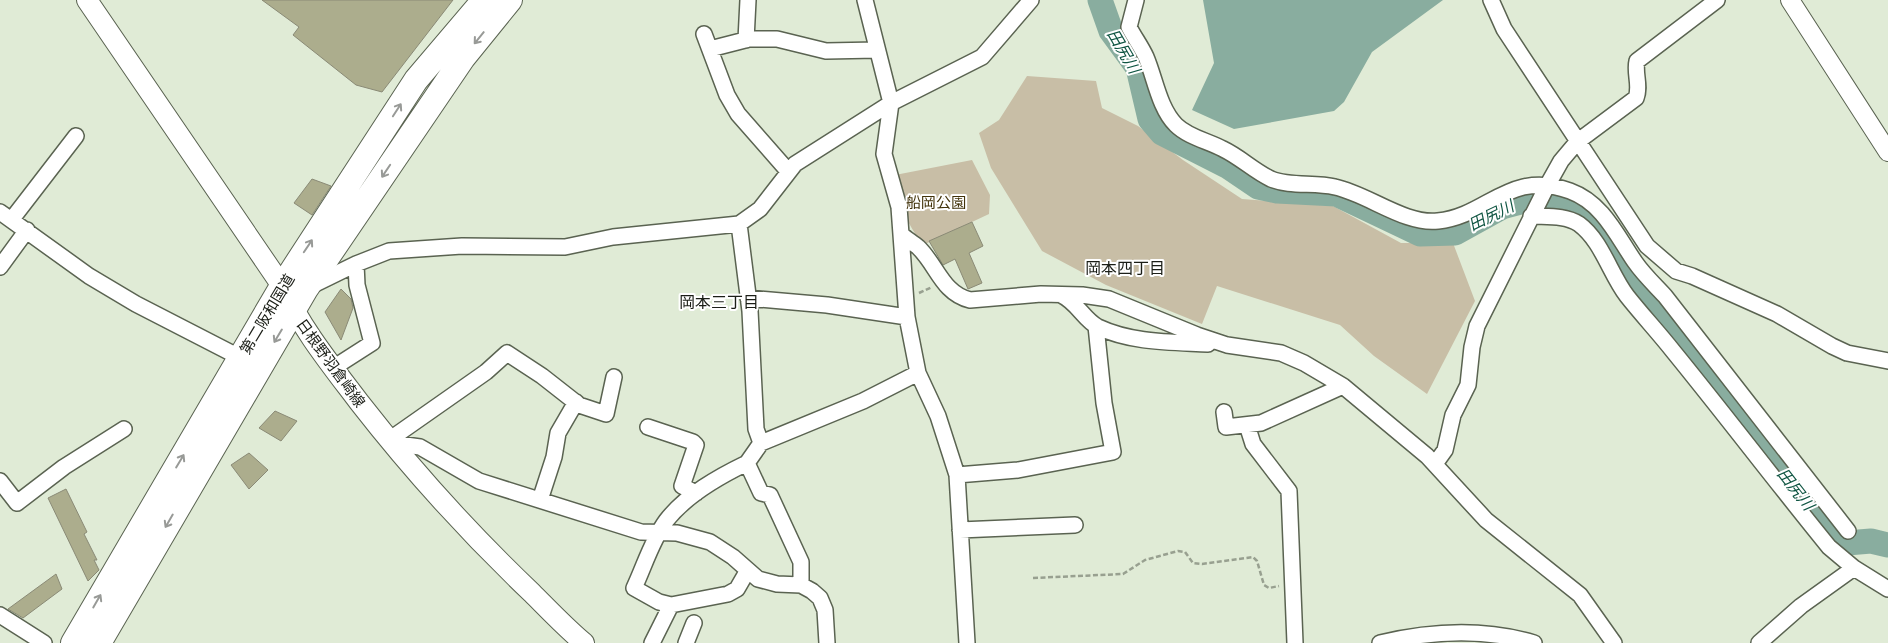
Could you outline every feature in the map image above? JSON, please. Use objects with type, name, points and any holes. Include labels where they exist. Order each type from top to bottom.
[{"type":"highway","name":"第二阪和国道","points":[[73,643],[282,286],[416,80],[484,0]]},
{"type":"highway","name":"第二阪和国道","points":[[100,643],[306,289],[463,58],[510,0]]},
{"type":"main road","name":"日根野羽倉崎線","points":[[88,0],[282,286],[293,311],[333,368],[390,442],[446,506],[505,567],[584,643]]},
{"type":"street","points":[[746,40],[748,0]]},
{"type":"street","points":[[865,0],[891,104],[884,154],[899,207],[907,317],[918,373],[938,416],[957,475],[967,643]]},
{"type":"street","points":[[306,289],[356,264],[389,251],[462,246],[565,247],[613,237],[739,224],[760,209],[795,164],[891,104],[982,58],[1031,0]]},
{"type":"street","points":[[1136,0],[1129,27],[1145,56],[1167,113],[1176,126],[1225,150],[1274,180],[1335,187],[1422,221],[1439,221],[1459,216],[1500,194],[1525,186],[1547,186],[1570,191],[1586,199],[1605,217],[1639,268],[1665,296],[1848,531]]},
{"type":"street","points":[[1491,0],[1504,29],[1647,246],[1676,271],[1692,276],[1778,314],[1832,346],[1847,353],[1888,360]]},
{"type":"street","points":[[1435,464],[1445,450],[1453,415],[1468,385],[1472,347],[1477,326],[1531,216],[1561,161],[1577,142],[1636,98],[1639,92],[1637,60],[1717,0]]},
{"type":"street","points":[[1790,0],[1888,152]]},
{"type":"street","points":[[704,34],[727,95],[738,114],[788,171]]},
{"type":"street","points":[[710,49],[746,40],[777,39],[826,51],[877,50]]},
{"type":"street","points":[[76,136],[6,216],[89,276],[241,358]]},
{"type":"street","points":[[1531,216],[1564,218],[1578,224],[1588,232],[1602,253],[1615,281],[1628,298],[1673,350],[1829,547],[1854,568],[1888,589]]},
{"type":"street","points":[[739,224],[748,298],[756,429],[761,443]]},
{"type":"street","points":[[0,266],[27,230]]},
{"type":"street","points":[[902,235],[919,248],[950,290],[959,297],[970,300],[1082,294],[1109,299],[1197,335],[1227,345]]},
{"type":"street","points":[[333,368],[372,343],[357,284],[356,264]]},
{"type":"street","points":[[1060,294],[1072,300],[1096,326],[1127,336],[1152,341],[1227,345],[1281,353],[1304,363],[1343,386],[1435,464],[1486,520],[1580,595],[1614,643]]},
{"type":"street","points":[[748,298],[827,304],[907,317]]},
{"type":"street","points":[[957,475],[1018,470],[1113,452],[1104,403],[1096,326]]},
{"type":"street","points":[[390,442],[486,372],[506,353],[542,376],[576,402],[606,414],[614,377]]},
{"type":"street","points":[[748,570],[737,589],[728,594],[671,605],[659,602],[634,588],[666,522],[696,493],[720,476],[747,463],[761,443],[864,401],[918,373]]},
{"type":"street","points":[[1224,412],[1226,427],[1261,423],[1343,386]]},
{"type":"street","points":[[540,500],[554,457],[558,433],[576,402]]},
{"type":"street","points":[[1246,425],[1253,444],[1289,491],[1295,643]]},
{"type":"street","points":[[648,427],[693,442],[696,445],[682,486],[696,493]]},
{"type":"street","points":[[0,481],[17,503],[64,467],[124,429]]},
{"type":"street","points":[[390,442],[420,447],[478,481],[641,532],[677,533],[710,542],[758,578],[778,584],[801,586],[820,598],[825,610],[827,643]]},
{"type":"street","points":[[747,463],[761,492],[770,495],[801,562],[801,586]]},
{"type":"street","points":[[960,530],[1075,525]]},
{"type":"street","points":[[1759,643],[1801,606],[1854,568]]},
{"type":"street","points":[[652,643],[671,605]]},
{"type":"street","points":[[0,615],[44,643]]},
{"type":"street","points":[[686,643],[694,623]]},
{"type":"street","points":[[1380,643],[1414,635],[1478,634],[1534,643]]},
{"type":"path","points":[[1033,578],[1123,574],[1144,560],[1178,551],[1185,552],[1193,563],[1202,564],[1253,557],[1257,561],[1264,585],[1269,588],[1293,584]]},
{"type":"green space","points":[[1027,76],[1096,81],[1102,108],[1138,126],[1183,160],[1242,199],[1333,206],[1401,243],[1453,243],[1475,301],[1427,394],[1374,356],[1340,325],[1217,286],[1202,324],[1106,285],[1042,251],[991,168],[979,133],[999,120]]},
{"type":"green space","name":"船岡公園","points":[[972,160],[990,195],[989,214],[923,245],[904,212],[895,175]]},
{"type":"shaded area","points":[[1203,0],[1443,0],[1372,52],[1344,102],[1334,111],[1234,129],[1192,110],[1214,63]]},
{"type":"building","points":[[262,0],[453,0],[382,92],[356,85],[293,35],[299,27]]},
{"type":"building","points":[[312,179],[331,186],[312,215],[294,203]]},
{"type":"building","points":[[972,222],[983,246],[969,253],[982,283],[968,289],[955,259],[943,265],[929,241]]},
{"type":"building","points":[[341,289],[351,299],[353,308],[341,340],[325,312]]},
{"type":"building","points":[[275,411],[297,421],[281,441],[259,428]]},
{"type":"building","points":[[249,453],[268,470],[249,489],[231,465]]},
{"type":"building","points":[[66,489],[87,532],[84,534],[97,560],[94,560],[99,570],[88,581],[48,498]]},
{"type":"building","points":[[56,574],[62,589],[23,618],[8,609]]},
{"type":"waterway","name":"田尻川","points":[[1100,0],[1111,31],[1138,68],[1150,119],[1162,133],[1227,166],[1258,187],[1277,191],[1336,194],[1420,234],[1455,233],[1502,207],[1539,197],[1576,205],[1597,222],[1707,376],[1817,512],[1835,538],[1847,543],[1871,541],[1888,545]]},
{"type":"district","name":"岡本四丁目","points":[[1125,268]]},
{"type":"district","name":"岡本三丁目","points":[[719,302]]}]
